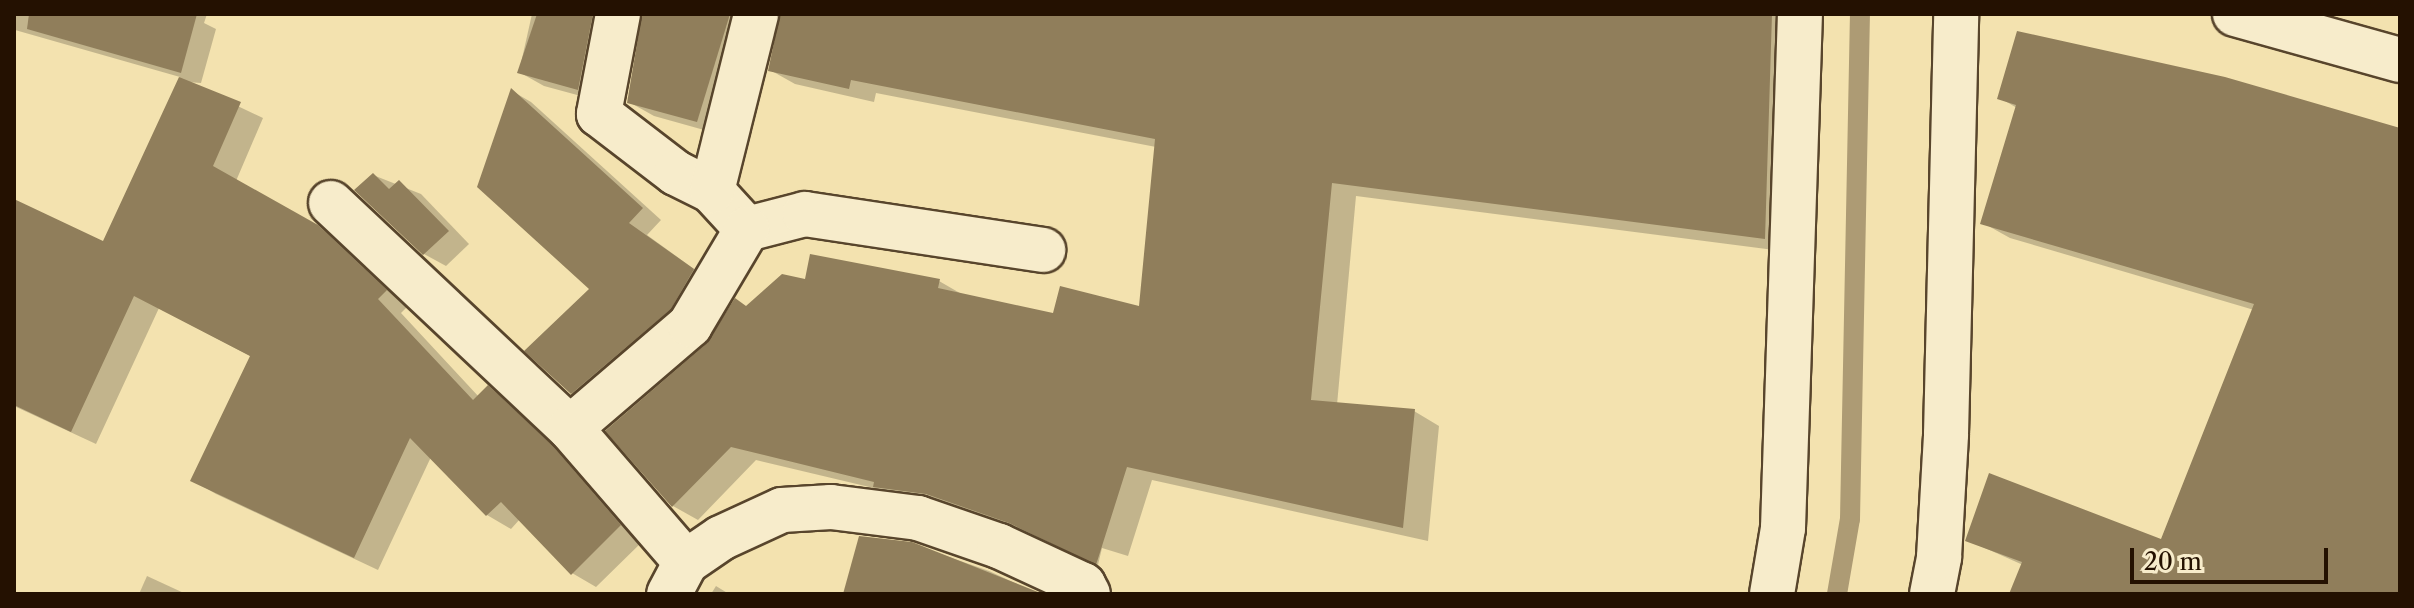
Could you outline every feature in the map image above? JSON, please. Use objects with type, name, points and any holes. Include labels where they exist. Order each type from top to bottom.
[{"type":"street","points":[[618,14],[599,114],[676,173],[712,191],[747,229]]},
{"type":"street","points":[[712,191],[756,14]]},
{"type":"street","points":[[1772,594],[1783,528],[1800,14]]},
{"type":"street","points":[[1932,594],[1939,557],[1946,434],[1956,14]]},
{"type":"street","points":[[2235,14],[2400,60]]},
{"type":"street","points":[[331,203],[570,428],[678,578],[721,538],[782,510],[831,507],[918,518],[999,546],[1083,585],[1088,594]]},
{"type":"street","points":[[570,428],[690,325],[747,229],[805,214],[1043,250]]},
{"type":"building","points":[[29,14],[197,14],[181,73],[27,29]]},
{"type":"building","points":[[537,14],[593,14],[578,90],[517,73]]},
{"type":"building","points":[[642,14],[730,14],[697,122],[627,103]]},
{"type":"building","points":[[780,14],[1772,14],[1765,239],[1332,183],[1311,400],[1415,409],[1403,528],[1127,467],[1096,565],[1009,523],[926,494],[873,487],[874,482],[731,447],[672,507],[605,431],[706,344],[735,298],[746,306],[782,274],[805,279],[810,254],[940,279],[938,288],[1053,313],[1060,286],[1139,306],[1155,139],[851,80],[849,89],[768,71]]},
{"type":"building","points":[[2017,31],[2225,77],[2400,128],[2400,594],[2009,594],[2022,562],[1965,541],[1989,473],[2161,539],[2254,304],[1980,224],[2016,105],[1997,99]]},
{"type":"building","points":[[179,77],[241,102],[213,166],[318,225],[387,290],[378,299],[473,400],[488,385],[552,445],[621,525],[571,575],[501,502],[486,516],[410,438],[354,558],[190,481],[250,356],[134,296],[71,432],[14,405],[14,199],[103,241]]},
{"type":"building","points":[[511,88],[643,208],[629,223],[694,269],[671,309],[571,394],[524,351],[589,289],[477,187]]},
{"type":"building","points":[[373,173],[389,189],[399,180],[449,231],[423,255],[354,190]]},
{"type":"building","points":[[859,536],[912,542],[1043,594],[843,594]]},
{"type":"waterway","points":[[1837,594],[1850,519],[1860,14]]}]
